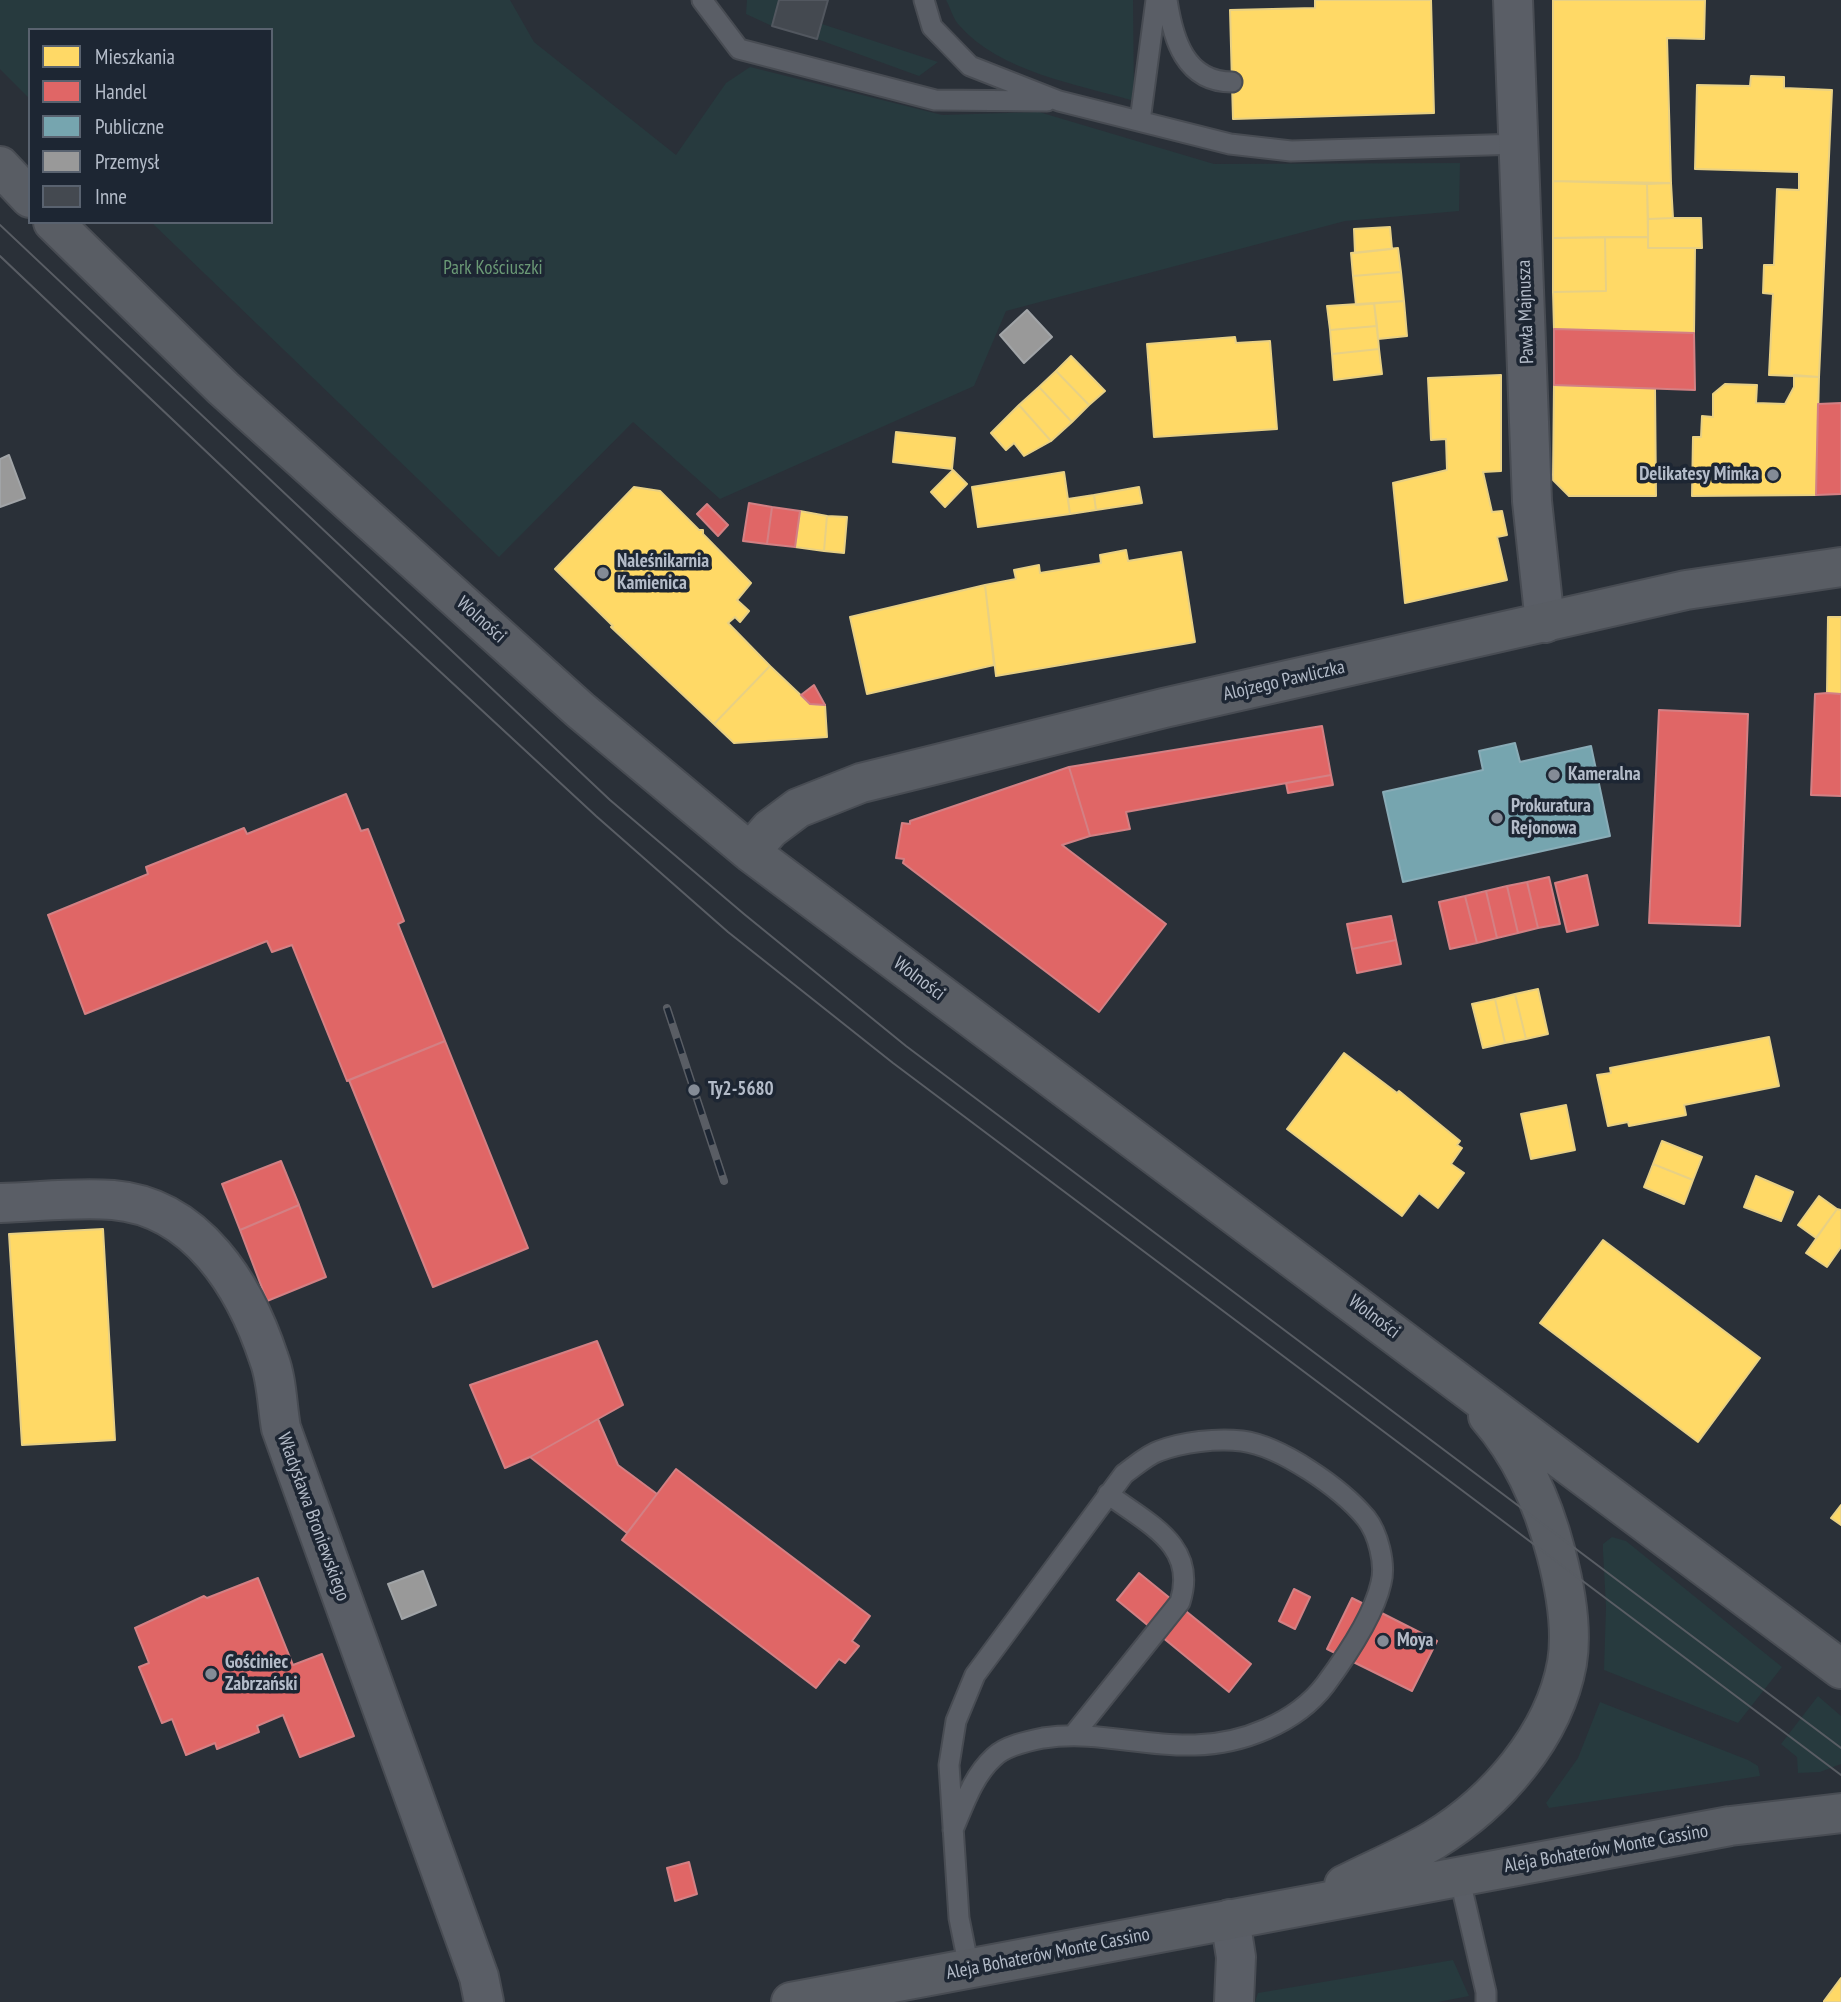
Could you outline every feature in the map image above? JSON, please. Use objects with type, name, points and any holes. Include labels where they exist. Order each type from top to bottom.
[{"type":"street","name":"Pawła Majnusza","points":[[1513,0],[1532,501],[1545,623]]},
{"type":"street","points":[[0,166],[28,196]]},
{"type":"street","name":"Wolności","points":[[55,224],[223,387],[580,710],[750,852],[1452,1375],[1841,1669]]},
{"type":"street","name":"Alojzego Pawliczka","points":[[750,852],[770,830],[797,808],[862,783],[1164,708],[1686,590],[1841,566]]},
{"type":"street","name":"Władysława Broniewskiego","points":[[0,1203],[114,1200],[167,1215],[204,1242],[233,1279],[270,1360],[281,1427],[479,1977],[484,2002]]},
{"type":"street","name":"Aleja Bohaterów Monte Cassino","points":[[1305,1904],[1434,1840],[1481,1805],[1519,1764],[1551,1717],[1567,1662],[1568,1609],[1545,1518],[1528,1476],[1501,1431],[1452,1375]]},
{"type":"street","name":"Aleja Bohaterów Monte Cassino","points":[[1782,1819],[1841,1795]]},
{"type":"street","name":"Aleja Bohaterów Monte Cassino","points":[[791,2002],[1730,1826],[1841,1813]]},
{"type":"street","points":[[1230,1919],[1236,1957],[1234,2002]]},
{"type":"lane","points":[[702,0],[739,50],[935,100],[1059,101]]},
{"type":"lane","points":[[924,0],[932,27],[970,66],[1059,101],[1230,144],[1291,151],[1520,144]]},
{"type":"lane","points":[[1140,121],[1156,0]]},
{"type":"lane","points":[[1167,0],[1181,50],[1194,70],[1215,82],[1232,82]]},
{"type":"lane","points":[[953,1830],[972,1784],[995,1755],[1027,1741],[1075,1733],[1195,1745],[1244,1738],[1288,1718],[1323,1687],[1360,1633],[1382,1583],[1381,1552],[1367,1519],[1338,1493],[1278,1450],[1242,1441],[1206,1441],[1157,1451],[1124,1474],[975,1675],[956,1721],[949,1765],[953,1830],[959,1918],[969,1968]]},
{"type":"lane","points":[[1075,1733],[1180,1602],[1186,1583],[1183,1560],[1169,1539],[1108,1494]]},
{"type":"lane","points":[[1459,1876],[1486,2002]]},
{"type":"green space","name":"Park Kościuszki","points":[[0,0],[510,0],[534,42],[676,155],[726,83],[750,67],[942,115],[1039,112],[1214,164],[1460,163],[1459,211],[1345,221],[1006,311],[974,386],[720,499],[633,422],[499,557],[153,224],[273,224],[273,28],[28,28],[28,97],[0,69]]},
{"type":"green space","points":[[747,0],[779,0],[772,26],[746,14]]},
{"type":"green space","points":[[946,0],[1133,0],[1134,101],[1040,74],[995,54],[958,24]]},
{"type":"green space","points":[[822,24],[938,62],[919,76],[817,39]]},
{"type":"green space","points":[[1612,1537],[1626,1541],[1782,1667],[1738,1723],[1604,1670],[1606,1607],[1603,1544]]},
{"type":"green space","points":[[1818,1696],[1841,1716],[1841,1764],[1820,1772],[1798,1773],[1797,1757],[1781,1744]]},
{"type":"green space","points":[[1600,1702],[1748,1760],[1758,1766],[1760,1776],[1549,1808],[1546,1803],[1578,1758]]},
{"type":"green space","points":[[1453,1960],[1469,1996],[1438,2002],[1255,2002],[1258,1993]]},
{"type":"building: Mieszkania","points":[[1315,0],[1431,0],[1434,113],[1233,119],[1230,10],[1315,8]]},
{"type":"building: Mieszkania","points":[[1553,0],[1705,0],[1704,39],[1667,38],[1671,183],[1553,181]]},
{"type":"building: Mieszkania","points":[[1751,76],[1784,77],[1784,88],[1832,90],[1819,377],[1769,375],[1773,294],[1763,293],[1764,265],[1774,265],[1777,189],[1799,190],[1799,172],[1695,169],[1697,85],[1750,86]]},
{"type":"building: Mieszkania","points":[[1553,181],[1647,184],[1648,237],[1553,238]]},
{"type":"building: Mieszkania","points":[[1671,183],[1673,218],[1648,219],[1647,184]]},
{"type":"building: Mieszkania","points":[[1701,218],[1702,248],[1648,248],[1648,219]]},
{"type":"building: Mieszkania","points":[[1390,227],[1392,249],[1355,253],[1354,229]]},
{"type":"building: Mieszkania","points":[[1605,237],[1648,237],[1648,248],[1695,248],[1694,333],[1554,329],[1553,292],[1606,291]]},
{"type":"building: Mieszkania","points":[[1605,237],[1606,291],[1553,292],[1553,238]]},
{"type":"building: Mieszkania","points":[[1398,248],[1401,272],[1353,276],[1351,253]]},
{"type":"building: Mieszkania","points":[[1401,272],[1404,301],[1356,305],[1353,276]]},
{"type":"building: Mieszkania","points":[[1404,301],[1407,336],[1378,339],[1374,303]]},
{"type":"building: Mieszkania","points":[[1374,303],[1377,326],[1330,330],[1327,306]]},
{"type":"building: Mieszkania","points":[[1377,326],[1379,349],[1332,354],[1330,330]]},
{"type":"building: Mieszkania","points":[[1235,337],[1236,343],[1270,341],[1277,429],[1154,437],[1147,344]]},
{"type":"building: Mieszkania","points":[[1379,349],[1382,374],[1334,380],[1332,354]]},
{"type":"building: Mieszkania","points":[[1071,356],[1105,391],[1089,405],[1056,371]]},
{"type":"building: Mieszkania","points":[[1056,371],[1089,405],[1072,422],[1039,387]]},
{"type":"building: Mieszkania","points":[[1501,375],[1501,471],[1483,472],[1492,512],[1502,511],[1507,535],[1497,537],[1507,580],[1405,603],[1393,483],[1447,470],[1446,439],[1431,440],[1428,378]]},
{"type":"building: Mieszkania","points":[[1794,375],[1819,377],[1816,495],[1692,496],[1693,437],[1701,437],[1702,416],[1713,417],[1713,394],[1725,384],[1757,385],[1756,403],[1785,404],[1794,387]]},
{"type":"building: Mieszkania","points":[[1554,385],[1655,388],[1656,496],[1569,496],[1553,480]]},
{"type":"building: Mieszkania","points":[[1039,387],[1072,422],[1051,441],[1019,405]]},
{"type":"building: Mieszkania","points":[[1019,405],[1051,441],[1024,456],[1014,443],[1006,450],[991,433]]},
{"type":"building: Mieszkania","points":[[896,432],[955,438],[952,469],[893,462]]},
{"type":"building: Mieszkania","points":[[953,470],[967,484],[945,507],[931,492]]},
{"type":"building: Mieszkania","points":[[1064,472],[1070,514],[978,527],[972,487]]},
{"type":"building: Mieszkania","points":[[634,487],[660,491],[699,530],[703,530],[703,534],[751,583],[737,600],[749,611],[740,622],[735,617],[728,623],[770,666],[714,724],[611,627],[613,626],[555,569]]},
{"type":"building: Mieszkania","points":[[1139,487],[1142,503],[1096,510],[1094,495]]},
{"type":"building: Mieszkania","points":[[1094,495],[1096,510],[1070,514],[1068,499]]},
{"type":"building: Mieszkania","points":[[800,511],[827,516],[824,551],[795,547]]},
{"type":"building: Mieszkania","points":[[827,516],[847,517],[844,553],[824,551]]},
{"type":"building: Mieszkania","points":[[1126,550],[1128,561],[1181,552],[1195,642],[996,676],[985,585],[1016,579],[1014,570],[1039,565],[1040,573],[1101,563],[1100,555]]},
{"type":"building: Mieszkania","points":[[985,585],[994,665],[867,694],[850,617]]},
{"type":"building: Mieszkania","points":[[1828,617],[1841,617],[1841,694],[1827,693]]},
{"type":"building: Mieszkania","points":[[770,666],[810,704],[825,705],[827,737],[734,743],[714,724]]},
{"type":"building: Mieszkania","points":[[1538,989],[1548,1034],[1526,1039],[1515,994]]},
{"type":"building: Mieszkania","points":[[1515,994],[1526,1039],[1505,1043],[1495,999]]},
{"type":"building: Mieszkania","points":[[1495,999],[1505,1043],[1483,1048],[1472,1004]]},
{"type":"building: Mieszkania","points":[[1769,1037],[1779,1086],[1684,1105],[1686,1115],[1629,1126],[1628,1122],[1608,1126],[1597,1075],[1611,1073],[1610,1068]]},
{"type":"building: Mieszkania","points":[[1344,1053],[1397,1093],[1399,1091],[1460,1141],[1457,1145],[1462,1148],[1451,1164],[1464,1173],[1438,1208],[1419,1193],[1402,1216],[1287,1129]]},
{"type":"building: Mieszkania","points":[[1566,1105],[1575,1150],[1531,1159],[1521,1114]]},
{"type":"building: Mieszkania","points":[[1662,1141],[1702,1157],[1693,1180],[1653,1164]]},
{"type":"building: Mieszkania","points":[[1653,1164],[1693,1180],[1684,1204],[1644,1187]]},
{"type":"building: Mieszkania","points":[[1756,1176],[1793,1192],[1781,1221],[1744,1207]]},
{"type":"building: Mieszkania","points":[[1819,1196],[1837,1209],[1816,1238],[1798,1225]]},
{"type":"building: Mieszkania","points":[[1837,1209],[1841,1210],[1841,1247],[1827,1267],[1806,1253]]},
{"type":"building: Mieszkania","points":[[103,1229],[115,1440],[22,1445],[9,1234]]},
{"type":"building: Mieszkania","points":[[1603,1240],[1760,1358],[1698,1442],[1540,1323]]},
{"type":"building: Mieszkania","points":[[1841,1505],[1841,1525],[1831,1518]]},
{"type":"building: Mieszkania","points":[[1841,1978],[1841,2002],[1824,2002],[1824,2001]]},
{"type":"building: Handel","points":[[1554,329],[1694,333],[1695,390],[1554,385]]},
{"type":"building: Handel","points":[[1841,403],[1841,494],[1816,495],[1818,404]]},
{"type":"building: Handel","points":[[749,503],[772,507],[767,544],[743,541]]},
{"type":"building: Handel","points":[[707,504],[728,525],[718,536],[697,514]]},
{"type":"building: Handel","points":[[772,507],[800,511],[795,547],[767,544]]},
{"type":"building: Handel","points":[[814,685],[825,705],[810,704],[801,695]]},
{"type":"building: Handel","points":[[1815,694],[1841,694],[1841,796],[1811,795]]},
{"type":"building: Handel","points":[[1659,710],[1748,714],[1740,926],[1649,923]]},
{"type":"building: Handel","points":[[1322,726],[1331,775],[1126,812],[1130,829],[1090,836],[1069,767]]},
{"type":"building: Handel","points":[[1069,767],[1090,836],[1062,845],[1166,924],[1099,1012],[903,863],[904,859],[896,858],[902,823],[910,824],[910,821]]},
{"type":"building: Handel","points":[[1331,775],[1333,785],[1288,793],[1286,783]]},
{"type":"building: Handel","points":[[346,794],[361,831],[368,829],[404,921],[398,924],[445,1041],[347,1081],[292,945],[272,952],[267,941],[85,1014],[48,915],[148,874],[146,867],[244,828],[247,834]]},
{"type":"building: Handel","points":[[1587,875],[1598,925],[1567,932],[1555,883]]},
{"type":"building: Handel","points":[[1549,877],[1560,924],[1538,928],[1527,882]]},
{"type":"building: Handel","points":[[1527,882],[1538,928],[1518,933],[1507,886]]},
{"type":"building: Handel","points":[[1507,886],[1518,933],[1497,938],[1486,891]]},
{"type":"building: Handel","points":[[1486,891],[1497,938],[1477,943],[1465,896]]},
{"type":"building: Handel","points":[[1465,896],[1477,943],[1450,949],[1439,902]]},
{"type":"building: Handel","points":[[1391,916],[1396,940],[1352,949],[1347,924]]},
{"type":"building: Handel","points":[[1396,940],[1401,964],[1357,973],[1352,949]]},
{"type":"building: Handel","points":[[445,1041],[528,1248],[433,1287],[349,1080]]},
{"type":"building: Handel","points":[[281,1161],[299,1205],[240,1230],[222,1184]]},
{"type":"building: Handel","points":[[299,1205],[326,1277],[267,1301],[240,1230]]},
{"type":"building: Handel","points":[[597,1341],[623,1405],[505,1468],[470,1385]]},
{"type":"building: Handel","points":[[598,1419],[618,1465],[657,1494],[627,1533],[530,1457]]},
{"type":"building: Handel","points":[[676,1469],[870,1616],[852,1641],[859,1646],[845,1663],[839,1659],[816,1688],[622,1540]]},
{"type":"building: Handel","points":[[1139,1573],[1251,1664],[1229,1692],[1117,1600]]},
{"type":"building: Handel","points":[[258,1578],[293,1665],[322,1654],[354,1736],[300,1757],[283,1715],[257,1726],[259,1732],[217,1749],[215,1743],[186,1755],[172,1719],[162,1723],[139,1667],[149,1663],[135,1628],[204,1596],[207,1598]]},
{"type":"building: Handel","points":[[1294,1589],[1310,1597],[1295,1629],[1279,1621]]},
{"type":"building: Handel","points":[[1352,1598],[1437,1641],[1412,1691],[1327,1649]]},
{"type":"building: Handel","points":[[689,1862],[697,1894],[675,1901],[667,1868]]},
{"type":"building: Publiczne","name":"Prokuratura Rejonowa","points":[[1515,743],[1520,762],[1591,746],[1610,836],[1403,882],[1383,792],[1483,770],[1479,751]]},
{"type":"building: Przemysł","points":[[1027,310],[1052,337],[1024,363],[1000,335]]},
{"type":"building: Przemysł","points":[[9,455],[25,498],[0,507],[0,459]]},
{"type":"building: Przemysł","points":[[423,1571],[436,1605],[402,1619],[388,1584]]},
{"type":"building: Inne","points":[[779,0],[828,0],[817,39],[772,26]]},
{"type":"tram line","points":[[0,225],[610,800],[744,914],[906,1046],[1841,1748]]},
{"type":"tram line","points":[[0,256],[366,603],[596,816],[728,932],[893,1063],[1841,1775]]},
{"type":"railway","points":[[667,1008],[724,1181]]},
{"type":"place","name":"Delikatesy Mimka","points":[[1773,475]]},
{"type":"place","name":"Naleśnikarnia Kamienica","points":[[603,573]]},
{"type":"place","name":"Kameralna","points":[[1554,775]]},
{"type":"place","name":"Prokuratura Rejonowa","points":[[1497,818]]},
{"type":"place","name":"Ty2-5680","points":[[694,1090]]},
{"type":"place","name":"Moya","points":[[1383,1641]]},
{"type":"place","name":"Gościniec Zabrzański","points":[[211,1674]]}]
